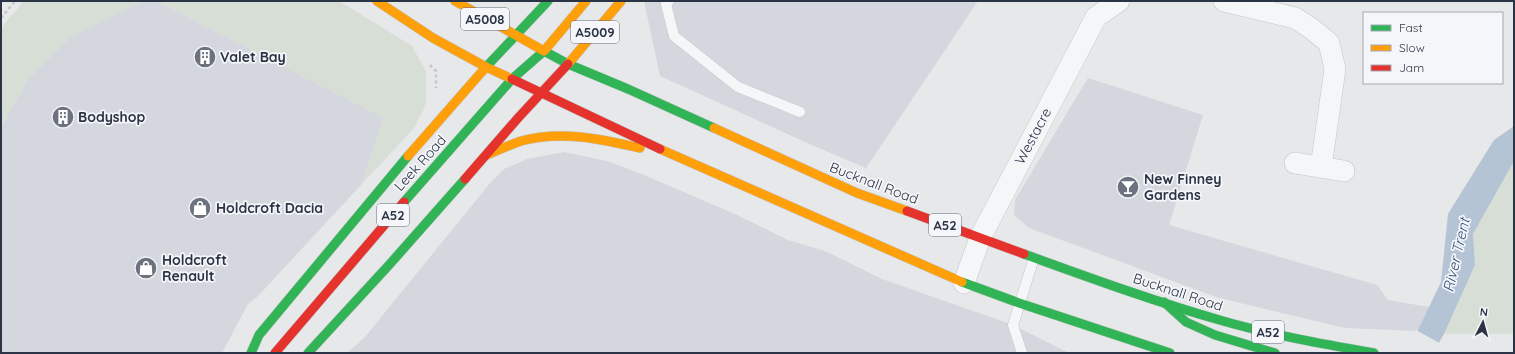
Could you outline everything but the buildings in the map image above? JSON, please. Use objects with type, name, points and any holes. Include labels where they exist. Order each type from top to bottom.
[{"type":"main road","name":"A5008","points":[[377,1],[434,38],[512,79]]},
{"type":"main road","name":"Bucknall Road","points":[[455,1],[515,36],[568,64],[628,89],[857,193],[1034,258],[1223,321],[1294,338],[1374,353]]},
{"type":"main road","points":[[251,353],[259,335],[431,128],[486,66],[548,1]]},
{"type":"main road","name":"A5009","points":[[544,52],[586,1]]},
{"type":"main road","name":"A5009","points":[[568,64],[621,1]]},
{"type":"main road","name":"Leek Road","points":[[275,353],[383,226],[512,79],[544,52]]},
{"type":"main road","points":[[482,156],[541,91],[568,64]]},
{"type":"main road","points":[[512,79],[541,91],[678,157],[964,283],[1019,303],[1170,353]]},
{"type":"main road","points":[[482,156],[526,140],[554,136],[582,136],[678,157]]},
{"type":"main road","name":"A52","points":[[308,353],[367,290],[438,210],[482,156]]},
{"type":"main road","name":"A52","points":[[1164,302],[1186,322],[1215,335],[1275,353]]},
{"type":"street","name":"Westacre","points":[[964,283],[980,238],[1096,17],[1119,1]]},
{"type":"street","points":[[1224,1],[1295,18],[1312,29],[1328,43],[1335,70],[1321,166]]},
{"type":"street","points":[[1294,163],[1321,166],[1344,171]]},
{"type":"lane","points":[[669,1],[666,4],[674,36],[738,87],[800,112]]},
{"type":"lane","points":[[1022,353],[1013,325],[1034,258]]},
{"type":"path","points":[[1,18],[15,1]]},
{"type":"shaded area","points":[[24,1],[143,1],[71,36],[28,79],[1,128],[1,28]]},
{"type":"shaded area","points":[[143,1],[156,1],[384,118],[361,185],[258,296],[248,304],[222,353],[1,353],[1,128],[28,79],[71,36]]},
{"type":"shaded area","points":[[156,1],[339,1],[412,46],[426,72],[426,103],[415,127],[361,185],[384,118]]},
{"type":"shaded area","points":[[644,1],[978,1],[866,168],[660,76]]},
{"type":"shaded area","points":[[1088,78],[1203,115],[1169,225],[1377,285],[1388,300],[1429,307],[1418,331],[1345,328],[1219,298],[1029,228],[1014,215],[1015,200]]},
{"type":"shaded area","points":[[564,152],[607,161],[644,175],[737,215],[788,240],[825,251],[882,279],[1013,325],[1069,353],[347,353],[365,337],[491,182],[504,169],[527,159]]},
{"type":"shaded area","points":[[1514,161],[1514,334],[1444,334],[1475,265],[1473,234]]},
{"type":"water","name":"River Trent","points":[[1514,126],[1514,161],[1473,234],[1475,265],[1444,334],[1433,353],[1405,353],[1441,282],[1448,214],[1494,140]]},
{"type":"pier","points":[[1416,330],[1441,344],[1436,353],[1403,353]]},
{"type":"traffic: fast","points":[[486,67],[548,1]]},
{"type":"traffic: fast","points":[[404,202],[512,79],[544,51],[568,64],[714,128]]},
{"type":"traffic: fast","points":[[251,353],[259,335],[408,156]]},
{"type":"traffic: fast","points":[[308,353],[465,179]]},
{"type":"traffic: fast","points":[[1024,254],[1098,281],[1198,314],[1279,335],[1374,353]]},
{"type":"traffic: fast","points":[[962,282],[1019,303],[1170,353]]},
{"type":"traffic: fast","points":[[1164,302],[1186,322],[1215,335],[1275,353]]},
{"type":"traffic: slow","points":[[377,1],[433,38],[486,67],[512,79]]},
{"type":"traffic: slow","points":[[455,1],[544,51],[586,1]]},
{"type":"traffic: slow","points":[[568,64],[621,1]]},
{"type":"traffic: slow","points":[[408,156],[486,67]]},
{"type":"traffic: slow","points":[[714,128],[857,193],[907,211]]},
{"type":"traffic: slow","points":[[487,155],[521,141],[551,136],[596,139],[640,148]]},
{"type":"traffic: slow","points":[[660,149],[962,282]]},
{"type":"traffic: jam","points":[[465,179],[518,118],[568,64]]},
{"type":"traffic: jam","points":[[512,79],[660,149]]},
{"type":"traffic: jam","points":[[275,353],[404,202]]},
{"type":"traffic: jam","points":[[907,211],[1024,254]]},
{"type":"place","name":"Valet Bay","points":[[205,57]]},
{"type":"place","name":"Bodyshop","points":[[63,117]]},
{"type":"place","name":"New Finney Gardens","points":[[1128,187]]},
{"type":"place","name":"Holdcroft Dacia","points":[[200,208]]},
{"type":"place","name":"Holdcroft Renault","points":[[146,268]]}]
